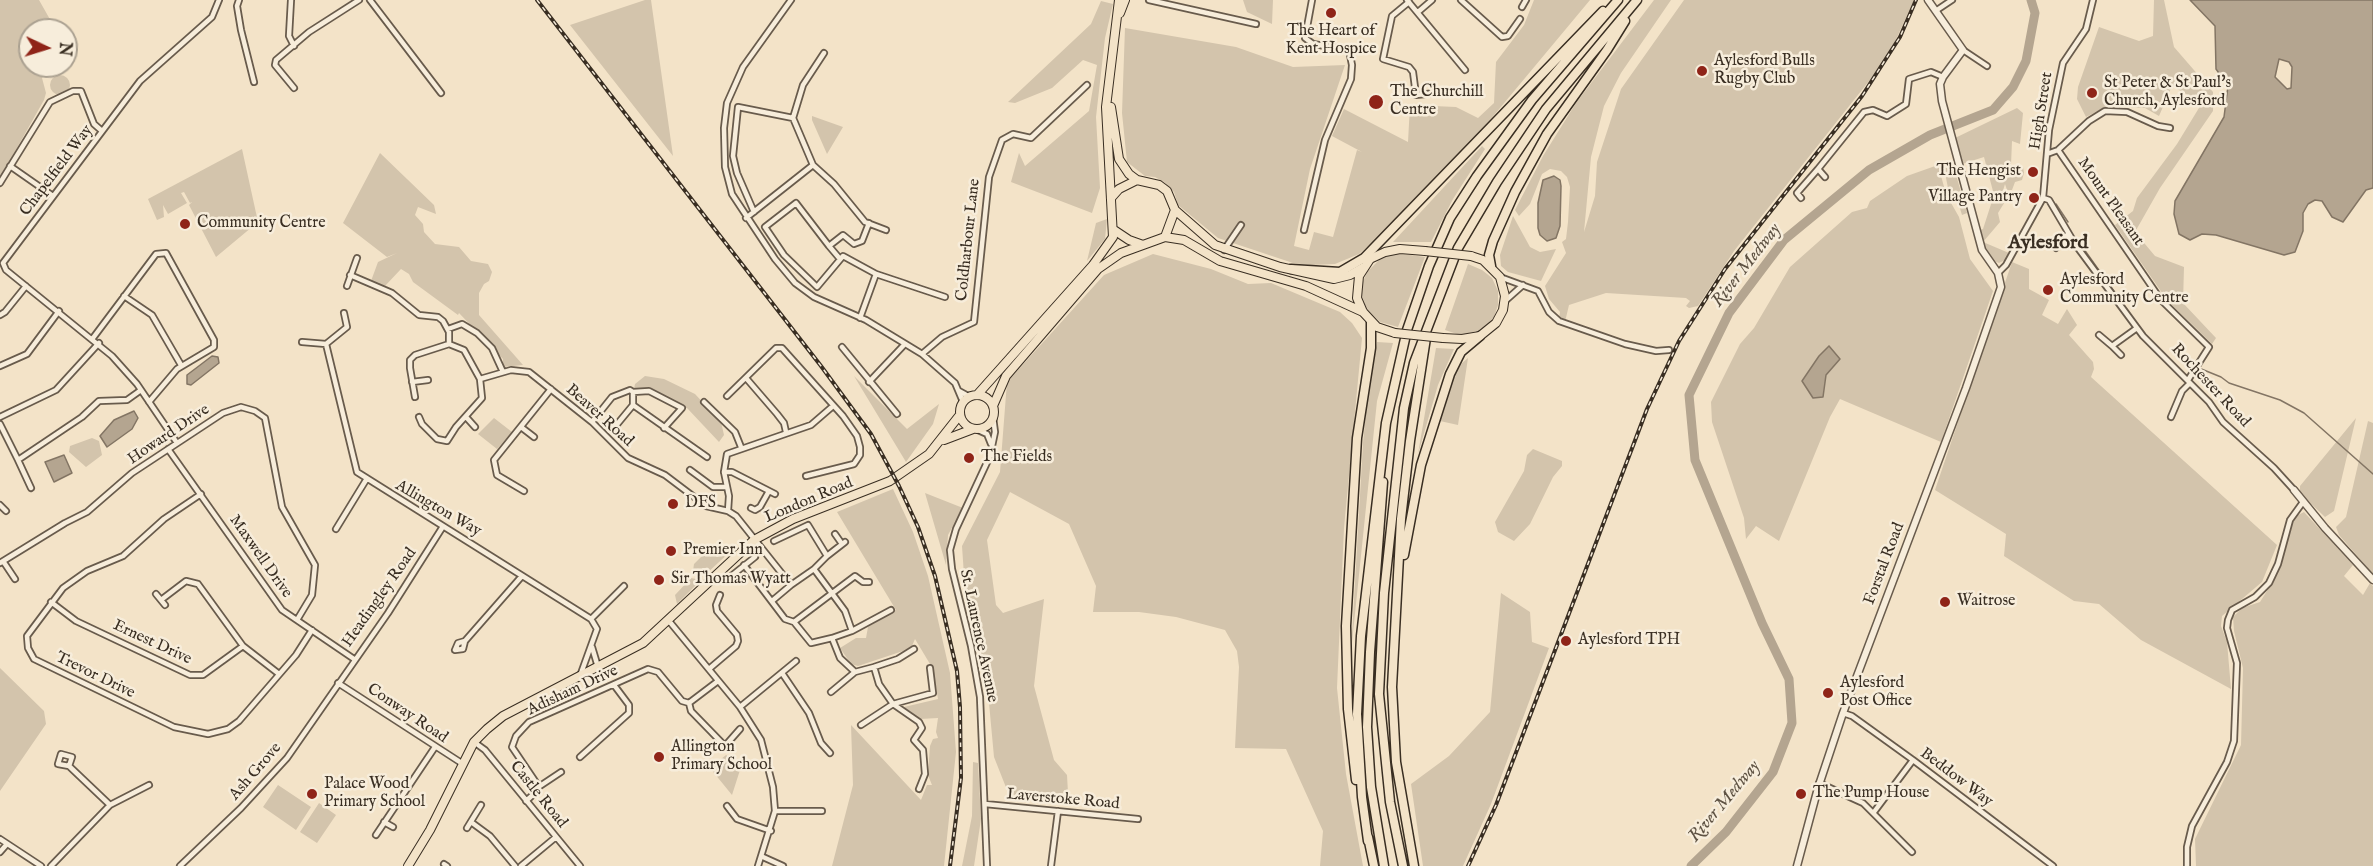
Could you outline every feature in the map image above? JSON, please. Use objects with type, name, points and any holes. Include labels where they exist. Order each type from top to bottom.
[{"type":"highway","points":[[1291,270],[1340,272],[1355,265],[1387,237],[1616,0]]},
{"type":"highway","points":[[1368,841],[1358,750],[1358,677],[1378,483],[1386,423],[1398,366],[1429,266],[1450,218],[1532,100],[1616,0]]},
{"type":"highway","points":[[1491,266],[1489,255],[1493,241],[1515,192],[1547,134],[1607,50],[1637,0]]},
{"type":"highway","points":[[1402,866],[1382,744],[1379,694],[1381,642],[1404,408],[1414,363],[1458,248],[1519,147],[1580,66],[1637,0]]},
{"type":"highway","points":[[1367,263],[1387,237]]},
{"type":"highway","points":[[1414,866],[1396,762],[1392,687],[1393,644],[1402,508],[1429,320]]},
{"type":"highway","points":[[1371,322],[1372,338],[1356,449],[1346,626],[1346,666],[1354,770],[1374,866]]},
{"type":"highway","points":[[1393,644],[1405,546],[1421,465],[1453,366],[1466,347],[1480,336]]},
{"type":"highway","points":[[1384,866],[1371,787],[1368,697],[1386,455],[1398,366]]},
{"type":"main road","points":[[1119,0],[1106,107],[1113,237],[1093,266],[970,398],[959,416],[964,424],[976,429],[988,426],[993,417],[993,406],[1006,376],[1098,269],[1121,253],[1165,237],[1184,240],[1220,261],[1306,286],[1363,312]]},
{"type":"main road","points":[[1118,20],[1125,0]]},
{"type":"main road","points":[[1108,90],[1119,159],[1128,174],[1137,180],[1159,185],[1167,191],[1175,210],[1197,232],[1224,250],[1291,270],[1334,279],[1350,275],[1367,263],[1392,250],[1471,256],[1491,266],[1500,277],[1505,302],[1496,323],[1480,336],[1462,339],[1395,333],[1371,322],[1363,312],[1356,290],[1367,263]]},
{"type":"main road","points":[[1110,200],[1119,189],[1137,180]]},
{"type":"main road","points":[[1165,237],[1175,210]]},
{"type":"main road","points":[[1114,230],[1129,240],[1145,245]]},
{"type":"main road","points":[[970,398],[986,398],[993,406]]},
{"type":"main road","name":"London Road","points":[[598,667],[643,643],[754,540],[793,519],[890,481],[928,454],[959,416]]},
{"type":"main road","name":"London Road","points":[[940,442],[976,429]]},
{"type":"main road","points":[[408,866],[430,830],[474,742],[503,716],[598,667]]},
{"type":"street","name":"Chapelfield Way","points":[[177,443],[141,390],[99,343],[6,270],[3,264],[145,76],[212,17],[219,0]]},
{"type":"street","points":[[239,0],[237,6],[241,30],[254,82]]},
{"type":"street","points":[[291,0],[290,36],[294,46]]},
{"type":"street","points":[[294,88],[275,63],[309,32],[359,0]]},
{"type":"street","points":[[370,0],[441,93]]},
{"type":"street","points":[[791,0],[743,68],[727,103],[724,128],[725,167],[732,194],[746,218],[795,283],[814,297],[866,320],[922,354],[945,373],[958,391],[970,398]]},
{"type":"street","points":[[1149,0],[1256,24]]},
{"type":"street","points":[[1304,230],[1325,140],[1350,79],[1352,65],[1349,50],[1313,44],[1305,38],[1312,0]]},
{"type":"street","points":[[1418,12],[1432,0]]},
{"type":"street","points":[[1461,0],[1502,37],[1508,36],[1520,19]]},
{"type":"street","points":[[1522,7],[1526,0]]},
{"type":"street","points":[[1928,0],[1963,50],[1987,66]]},
{"type":"street","points":[[1937,10],[1952,0]]},
{"type":"street","name":"High Street","points":[[2043,198],[2054,100],[2062,63],[2086,29],[2092,0]]},
{"type":"street","points":[[1436,93],[1416,96],[1413,72],[1409,67],[1383,58],[1392,16],[1408,1],[1465,70]]},
{"type":"street","points":[[1963,50],[1940,84],[1943,107],[1982,250],[1998,273],[2006,265],[2043,198]]},
{"type":"street","points":[[824,53],[804,85],[793,118],[813,165],[869,224],[886,230]]},
{"type":"street","points":[[1801,198],[1797,193],[1864,111],[1873,110],[1887,116],[1905,104],[1910,79],[1931,72],[1943,77]]},
{"type":"street","name":"Coldharbour Lane","points":[[922,354],[942,337],[974,322],[989,177],[1002,140],[1013,134],[1031,138],[1087,85]]},
{"type":"street","points":[[0,183],[50,102],[73,92],[82,93],[94,124],[102,131]]},
{"type":"street","points":[[754,212],[736,173],[733,156],[738,107],[793,118]]},
{"type":"street","points":[[2047,154],[2058,150],[2097,115],[2118,110],[2170,128]]},
{"type":"street","name":"Mount Pleasant","points":[[2058,150],[2161,300],[2209,346],[2182,391],[2171,417]]},
{"type":"street","points":[[746,218],[813,165]]},
{"type":"street","points":[[10,166],[53,196]]},
{"type":"street","points":[[1818,169],[1825,177]]},
{"type":"street","name":"Rochester Road","points":[[2043,198],[2049,200],[2068,234],[2137,328],[2189,382],[2223,422],[2274,468],[2373,580]]},
{"type":"street","points":[[842,257],[817,287],[784,255],[765,227],[796,203],[829,246],[842,257],[876,274],[945,297]]},
{"type":"street","points":[[829,246],[843,235],[854,244],[862,241],[869,224]]},
{"type":"street","points":[[1224,250],[1241,225]]},
{"type":"street","points":[[2056,248],[2068,234]]},
{"type":"street","points":[[93,338],[156,254],[166,253],[214,340],[214,347],[181,365],[149,402]]},
{"type":"street","points":[[347,286],[357,258]]},
{"type":"street","name":"Forstal Road","points":[[1797,866],[1820,783],[1843,713],[1992,315],[2001,288],[1998,273]]},
{"type":"street","points":[[860,318],[876,274]]},
{"type":"street","points":[[350,275],[392,293],[419,315],[438,317],[448,329],[448,344]]},
{"type":"street","points":[[1500,277],[1538,291],[1550,312],[1559,321],[1625,344],[1656,351],[1669,350]]},
{"type":"street","points":[[1505,302],[1511,293],[1523,285]]},
{"type":"street","points":[[0,315],[26,286]]},
{"type":"street","points":[[124,296],[152,315],[181,365]]},
{"type":"street","points":[[0,366],[27,354],[59,311]]},
{"type":"street","points":[[302,342],[326,344],[347,327],[344,313]]},
{"type":"street","points":[[448,329],[462,324],[477,333],[492,348],[503,372]]},
{"type":"street","points":[[2112,346],[2137,328]]},
{"type":"street","points":[[2099,334],[2121,355]]},
{"type":"street","points":[[0,417],[56,390],[99,343]]},
{"type":"street","points":[[326,344],[357,472],[366,480],[336,529]]},
{"type":"street","points":[[415,397],[410,360],[415,355],[448,344],[464,350],[480,379],[482,398],[447,441],[437,439],[420,426],[419,417]]},
{"type":"street","points":[[869,382],[904,345]]},
{"type":"street","points":[[727,396],[779,346],[833,406],[857,436],[860,447],[855,464],[806,476]]},
{"type":"street","points":[[842,347],[897,414]]},
{"type":"street","name":"Beaver Road","points":[[480,379],[522,369],[592,422],[628,458],[665,475],[706,506],[728,511],[791,585]]},
{"type":"street","points":[[746,378],[784,423],[786,432]]},
{"type":"street","points":[[412,382],[428,380]]},
{"type":"street","points":[[614,428],[633,405],[632,384]]},
{"type":"street","points":[[517,495],[522,490],[497,475],[494,467],[496,455],[551,389]]},
{"type":"street","points":[[18,459],[82,417],[99,401],[127,400],[141,390]]},
{"type":"street","points":[[592,422],[612,397],[632,391],[649,391],[682,408],[664,428]]},
{"type":"street","points":[[704,402],[735,432],[741,447]]},
{"type":"street","points":[[633,405],[707,457]]},
{"type":"street","points":[[728,511],[724,472],[727,454],[741,447],[811,425],[833,406]]},
{"type":"street","name":"Howard Drive","points":[[2,562],[44,535],[87,512],[132,473],[223,413],[241,407],[255,411],[265,418],[282,507],[315,565],[312,595],[297,620]]},
{"type":"street","points":[[466,417],[475,427]]},
{"type":"street","name":"St. Laurence Avenue","points":[[987,866],[980,697],[950,559],[956,529],[990,456],[995,432],[993,417]]},
{"type":"street","points":[[0,424],[31,488]]},
{"type":"street","points":[[521,427],[534,436]]},
{"type":"street","points":[[976,429],[989,438],[990,456]]},
{"type":"street","points":[[0,447],[8,443]]},
{"type":"street","name":"Maxwell Drive","points":[[168,449],[282,610],[354,658]]},
{"type":"street","points":[[690,470],[713,487],[727,487]]},
{"type":"street","points":[[724,472],[732,471],[775,494]]},
{"type":"street","name":"Allington Way","points":[[366,480],[442,528],[482,548],[591,619]]},
{"type":"street","points":[[751,508],[755,510],[760,507],[769,491]]},
{"type":"street","name":"Trevor Drive","points":[[201,494],[164,519],[123,556],[87,571],[63,588],[27,636],[28,648],[33,659],[133,709],[182,730],[208,734],[228,729],[239,721],[296,655],[312,630]]},
{"type":"street","points":[[2187,866],[2187,847],[2192,826],[2227,762],[2234,741],[2237,663],[2227,628],[2228,620],[2232,610],[2255,597],[2269,583],[2278,564],[2290,520],[2303,502]]},
{"type":"street","points":[[0,505],[6,512]]},
{"type":"street","points":[[774,541],[808,525],[827,556]]},
{"type":"street","name":"Headingley Road","points":[[338,683],[388,613],[442,528]]},
{"type":"street","points":[[772,601],[844,543],[835,534]]},
{"type":"street","points":[[730,577],[755,557]]},
{"type":"street","points":[[2,562],[15,579]]},
{"type":"street","points":[[744,566],[785,619],[794,622],[811,643],[852,631],[891,610]]},
{"type":"street","points":[[813,568],[845,611],[852,631]]},
{"type":"street","points":[[465,641],[522,576]]},
{"type":"street","points":[[794,622],[855,576],[862,582],[869,582]]},
{"type":"street","points":[[161,600],[186,581],[198,584],[243,646],[279,674]]},
{"type":"street","points":[[580,676],[597,629],[591,619],[624,586]]},
{"type":"street","points":[[156,594],[165,605]]},
{"type":"street","points":[[709,669],[736,646],[738,641],[737,635],[717,611],[716,604],[720,595]]},
{"type":"street","name":"Ernest Drive","points":[[51,602],[76,621],[190,675],[203,675],[243,646]]},
{"type":"street","points":[[669,621],[740,707],[758,733],[767,757],[775,812],[763,857],[758,866]]},
{"type":"street","points":[[832,638],[840,658],[855,672]]},
{"type":"street","points":[[592,647],[598,667]]},
{"type":"street","points":[[831,692],[855,672],[898,659],[914,649]]},
{"type":"street","points":[[740,707],[796,661]]},
{"type":"street","points":[[874,667],[879,684],[893,704],[919,722],[921,728],[914,740],[923,750],[925,774],[920,789]]},
{"type":"street","points":[[861,725],[893,704],[933,693],[930,668]]},
{"type":"street","name":"Adisham Drive","points":[[537,788],[535,780],[514,753],[512,747],[516,736],[529,722],[643,670],[658,672],[724,746],[740,729]]},
{"type":"street","points":[[782,673],[809,713],[821,743],[830,753]]},
{"type":"street","points":[[688,703],[718,681]]},
{"type":"street","name":"Conway Road","points":[[338,683],[463,764]]},
{"type":"street","name":"Ash Grove","points":[[180,866],[241,808],[286,758],[338,683]]},
{"type":"street","points":[[580,757],[629,713],[629,705],[614,685]]},
{"type":"street","name":"Beddow Way","points":[[1843,713],[1913,760],[2053,866]]},
{"type":"street","name":"Castle Road","points":[[474,742],[485,750],[580,866]]},
{"type":"street","points":[[584,742],[588,748]]},
{"type":"street","points":[[376,835],[435,747]]},
{"type":"street","points":[[1874,812],[1913,760]]},
{"type":"street","points":[[69,766],[110,805]]},
{"type":"street","points":[[526,801],[537,788],[561,772]]},
{"type":"street","points":[[1820,783],[1853,796],[1874,812],[1912,852]]},
{"type":"street","points":[[51,866],[110,805],[149,785]]},
{"type":"street","name":"Laverstoke Road","points":[[986,804],[1138,819]]},
{"type":"street","points":[[467,828],[481,805]]},
{"type":"street","points":[[727,806],[737,819],[771,831]]},
{"type":"street","points":[[775,812],[822,811]]},
{"type":"street","points":[[1051,866],[1058,811]]},
{"type":"street","points":[[384,822],[393,827]]},
{"type":"street","points":[[471,822],[490,836],[515,866]]},
{"type":"street","points":[[521,866],[556,837]]},
{"type":"street","points":[[0,839],[41,866]]},
{"type":"street","points":[[0,852],[7,844]]},
{"type":"street","points":[[763,857],[783,866]]},
{"type":"shaded area","points":[[0,0],[39,0],[49,18],[18,18],[18,78],[42,78],[46,93],[0,178]]},
{"type":"shaded area","points":[[651,0],[673,156],[570,25]]},
{"type":"shaded area","points":[[1243,0],[1273,0],[1272,24],[1247,12]]},
{"type":"shaded area","points":[[1534,0],[1590,0],[1480,132],[1379,236],[1359,254],[1335,264],[1293,263],[1218,238],[1178,205],[1174,192],[1164,182],[1155,177],[1145,176],[1127,162],[1122,113],[1125,28],[1236,47],[1293,67],[1345,65],[1310,169],[1294,246],[1309,250],[1314,232],[1333,237],[1357,150],[1362,152],[1332,136],[1344,109],[1408,142],[1410,105],[1456,107],[1478,118],[1494,103],[1496,62],[1524,25]]},
{"type":"shaded area","points":[[1654,0],[1671,0],[1621,73],[1604,106],[1591,157],[1584,232],[1595,196],[1597,162],[1621,89],[1684,0],[1914,0],[1893,46],[1877,71],[1734,251],[1698,306],[1689,308],[1686,306],[1690,301],[1686,298],[1606,293],[1569,305],[1565,322],[1559,319],[1560,312],[1549,299],[1545,286],[1566,253],[1562,242],[1566,239],[1568,222],[1570,187],[1567,177],[1561,171],[1550,169],[1542,174],[1530,204],[1519,216],[1515,210],[1543,156],[1576,103]]},
{"type":"shaded area","points":[[2154,0],[2164,0],[2174,47],[2213,92],[2213,111],[2160,188],[2135,232],[2155,256],[2184,267],[2183,303],[2216,338],[2212,344],[2167,300],[2115,225],[2133,211],[2137,198],[2177,144],[2202,103],[2172,86],[2159,116],[2145,108],[2108,106],[2086,117],[2077,99],[2078,87],[2099,27],[2139,41],[2153,36]]},
{"type":"shaded area","points":[[2190,0],[2373,0],[2373,188],[2366,190],[2343,222],[2332,217],[2322,201],[2315,200],[2308,204],[2303,213],[2303,231],[2295,252],[2284,255],[2216,235],[2202,234],[2190,240],[2179,234],[2174,214],[2175,201],[2224,117],[2228,86],[2216,69],[2215,26]],"holes":[[[2279,59],[2289,62],[2292,67],[2291,88],[2287,89],[2275,77]]]},
{"type":"shaded area","points":[[1101,1],[1113,4],[1105,38],[1096,117],[1100,188],[1092,213],[1011,182],[1019,153],[1025,166],[1089,111],[1097,65],[1083,60],[1052,88],[1015,103],[1008,102],[1091,24]]},
{"type":"shaded area","points":[[53,78],[67,78],[70,81],[70,89],[64,95],[56,95],[50,89],[50,81]]},
{"type":"shaded area","points":[[2017,108],[2023,113],[2020,144],[2012,141],[2011,165],[2023,167],[2024,173],[2022,180],[2015,182],[2012,190],[2007,190],[2005,184],[2002,194],[2006,200],[1998,213],[2000,222],[1983,242],[2009,253],[2005,260],[1999,263],[1989,259],[1986,255],[1980,230],[1983,229],[1994,195],[1984,157],[1962,164],[1955,138]]},
{"type":"shaded area","points":[[812,116],[843,127],[827,154],[812,120]]},
{"type":"shaded area","points":[[1482,146],[1485,149],[1453,199],[1431,242],[1393,242]]},
{"type":"shaded area","points":[[242,149],[258,222],[216,257],[189,205],[192,202],[190,203],[184,192],[181,193],[187,203],[168,214],[163,205],[164,217],[157,220],[148,199]]},
{"type":"shaded area","points":[[380,153],[434,205],[436,214],[418,207],[415,215],[423,224],[424,232],[435,244],[459,247],[471,261],[488,264],[492,272],[489,281],[484,284],[479,293],[479,315],[523,365],[503,367],[503,359],[459,313],[458,315],[413,282],[409,274],[401,269],[385,286],[371,281],[378,262],[397,253],[387,257],[343,223]]},
{"type":"shaded area","points":[[1952,161],[1967,213],[1962,215],[1958,202],[1948,188],[1943,163]]},
{"type":"shaded area","points":[[1938,165],[1946,194],[1959,217],[1970,259],[1993,291],[1941,442],[1840,399],[1830,417],[1779,541],[1756,526],[1746,539],[1744,518],[1712,422],[1711,402],[1740,344],[1754,328],[1790,267],[1852,212],[1867,208],[1870,201],[1907,176]],"holes":[[[1829,347],[1839,359],[1826,375],[1823,397],[1813,398]]]},
{"type":"shaded area","points":[[1554,176],[1560,180],[1561,186],[1560,226],[1556,238],[1547,241],[1540,235],[1538,228],[1538,203],[1543,180]]},
{"type":"shaded area","points":[[1513,216],[1530,247],[1540,252],[1556,249],[1541,281],[1508,272],[1501,266],[1500,255]]},
{"type":"shaded area","points":[[1107,219],[1105,239],[1087,261],[1096,223]]},
{"type":"shaded area","points":[[1395,253],[1425,257],[1398,327],[1380,322],[1367,310],[1362,296],[1363,281],[1368,271],[1382,257]]},
{"type":"shaded area","points":[[1153,254],[1211,269],[1248,284],[1271,283],[1340,312],[1352,323],[1362,338],[1344,528],[1337,688],[1346,774],[1363,866],[1320,866],[1323,831],[1286,749],[1235,748],[1239,667],[1237,651],[1225,630],[1176,617],[1139,612],[1093,612],[1096,586],[1069,524],[1010,492],[987,540],[996,605],[1003,613],[1044,599],[1034,686],[1054,760],[1067,775],[1068,793],[1009,795],[994,757],[989,703],[964,575],[962,546],[1000,472],[1007,382],[1104,275]]},
{"type":"shaded area","points":[[2012,262],[2029,269],[2029,289],[2049,300],[2042,315],[2058,324],[2067,309],[2077,325],[2069,335],[2093,362],[2094,369],[2091,377],[2277,545],[2262,582],[2222,616],[2221,626],[2227,642],[2231,689],[2141,640],[2099,604],[2074,601],[2004,556],[2006,534],[1935,490]]},
{"type":"shaded area","points":[[1468,264],[1482,270],[1492,278],[1498,291],[1498,305],[1494,317],[1482,330],[1460,335],[1445,330]]},
{"type":"shaded area","points":[[1377,342],[1393,343],[1377,401],[1351,652],[1363,443],[1368,392]]},
{"type":"shaded area","points":[[1829,346],[1840,359],[1826,375],[1823,397],[1813,398],[1802,381],[1819,356]]},
{"type":"shaded area","points":[[1436,348],[1454,349],[1438,385],[1418,454]]},
{"type":"shaded area","points":[[212,356],[218,357],[219,363],[191,385],[187,384],[187,375]]},
{"type":"shaded area","points":[[1468,358],[1458,425],[1440,421],[1452,380],[1461,364]]},
{"type":"shaded area","points":[[645,376],[664,379],[695,394],[721,422],[724,435],[719,442],[687,408],[654,390],[634,389],[635,384]]},
{"type":"shaded area","points":[[854,376],[907,429],[939,404],[933,424],[906,462]]},
{"type":"shaded area","points":[[134,411],[138,418],[132,429],[107,447],[100,436],[114,420]]},
{"type":"shaded area","points":[[494,418],[512,432],[497,449],[478,434]]},
{"type":"shaded area","points":[[2356,418],[2334,511],[2325,517],[2300,493],[2300,486]]},
{"type":"shaded area","points":[[2368,421],[2373,423],[2373,574],[2339,535],[2336,527],[2346,517]]},
{"type":"shaded area","points":[[92,438],[99,441],[102,455],[86,467],[69,452],[70,446]]},
{"type":"shaded area","points":[[1533,449],[1562,461],[1562,466],[1553,477],[1530,524],[1514,541],[1498,532],[1495,522],[1524,471],[1527,455]]},
{"type":"shaded area","points":[[64,455],[72,473],[54,482],[45,462]]},
{"type":"shaded area","points":[[893,489],[913,532],[928,576],[950,673],[956,752],[944,866],[832,866],[853,785],[851,725],[921,800],[927,785],[932,785],[928,775],[930,746],[933,739],[938,738],[936,732],[938,718],[920,719],[904,707],[938,699],[933,669],[915,639],[912,646],[903,651],[858,666],[851,664],[840,648],[856,638],[866,638],[868,627],[896,610],[837,512]]},
{"type":"shaded area","points":[[925,493],[963,508],[948,535],[946,565]]},
{"type":"shaded area","points":[[2304,512],[2353,565],[2344,576],[2363,595],[2370,583],[2373,586],[2373,866],[2196,866],[2195,839],[2241,745],[2243,668],[2233,617],[2242,608],[2260,602],[2277,575],[2291,523],[2294,517]]},
{"type":"shaded area","points":[[728,546],[732,550],[705,575],[693,571],[694,564],[708,550],[717,557]]},
{"type":"shaded area","points":[[691,578],[701,580],[677,604],[675,595]]},
{"type":"shaded area","points":[[1501,593],[1530,612],[1532,642],[1549,648],[1491,804],[1463,866],[1423,866],[1411,784],[1449,756],[1490,712]]},
{"type":"shaded area","points":[[0,668],[44,711],[46,724],[0,791]]},
{"type":"shaded area","points":[[726,755],[736,762],[740,770],[732,795],[710,768]]},
{"type":"shaded area","points":[[973,762],[978,763],[981,819],[974,866],[962,866],[972,816]]},
{"type":"shaded area","points":[[278,785],[311,807],[296,830],[263,807]]},
{"type":"shaded area","points":[[319,803],[336,815],[317,843],[300,832]]},
{"type":"waterway","name":"River Medway","points":[[1691,866],[1726,832],[1773,772],[1792,723],[1789,679],[1762,623],[1695,460],[1689,395],[1729,313],[1784,240],[1869,170],[1930,135],[1993,110],[2013,87],[2026,61],[2035,13],[2031,0]]},
{"type":"waterway","points":[[2056,204],[2068,222]]},
{"type":"waterway","points":[[2081,245],[2130,314]]},
{"type":"waterway","points":[[2189,364],[2221,377],[2229,383],[2280,400],[2304,413],[2373,474]]},
{"type":"railway","points":[[537,0],[821,366],[871,434],[899,486],[918,527],[935,576],[957,671],[961,778],[950,866]]},
{"type":"railway","points":[[1468,866],[1496,805],[1647,409],[1679,341],[1725,269],[1862,96],[1900,37],[1916,0]]},
{"type":"place","name":"The Heart of Kent Hospice","points":[[1331,13]]},
{"type":"place","name":"Aylesford Bulls Rugby Club","points":[[1702,71]]},
{"type":"place","name":"St Peter & St Paul's Church, Aylesford","points":[[2092,93]]},
{"type":"place","name":"The Churchill Centre","points":[[1376,102]]},
{"type":"place","name":"The Hengist","points":[[2033,172]]},
{"type":"place","name":"Village Pantry","points":[[2034,198]]},
{"type":"place","name":"Community Centre","points":[[185,224]]},
{"type":"place","name":"Aylesford Community Centre","points":[[2048,290]]},
{"type":"place","name":"The Fields","points":[[969,458]]},
{"type":"place","name":"DFS","points":[[673,504]]},
{"type":"place","name":"Premier Inn","points":[[671,551]]},
{"type":"place","name":"Sir Thomas Wyatt","points":[[659,580]]},
{"type":"place","name":"Waitrose","points":[[1945,602]]},
{"type":"place","name":"Aylesford TPH","points":[[1566,641]]},
{"type":"place","name":"Aylesford Post Office","points":[[1828,693]]},
{"type":"place","name":"Allington Primary School","points":[[659,757]]},
{"type":"place","name":"Palace Wood Primary School","points":[[312,794]]},
{"type":"place","name":"The Pump House","points":[[1801,794]]},
{"type":"district","name":"Aylesford","points":[[2048,244]]}]
